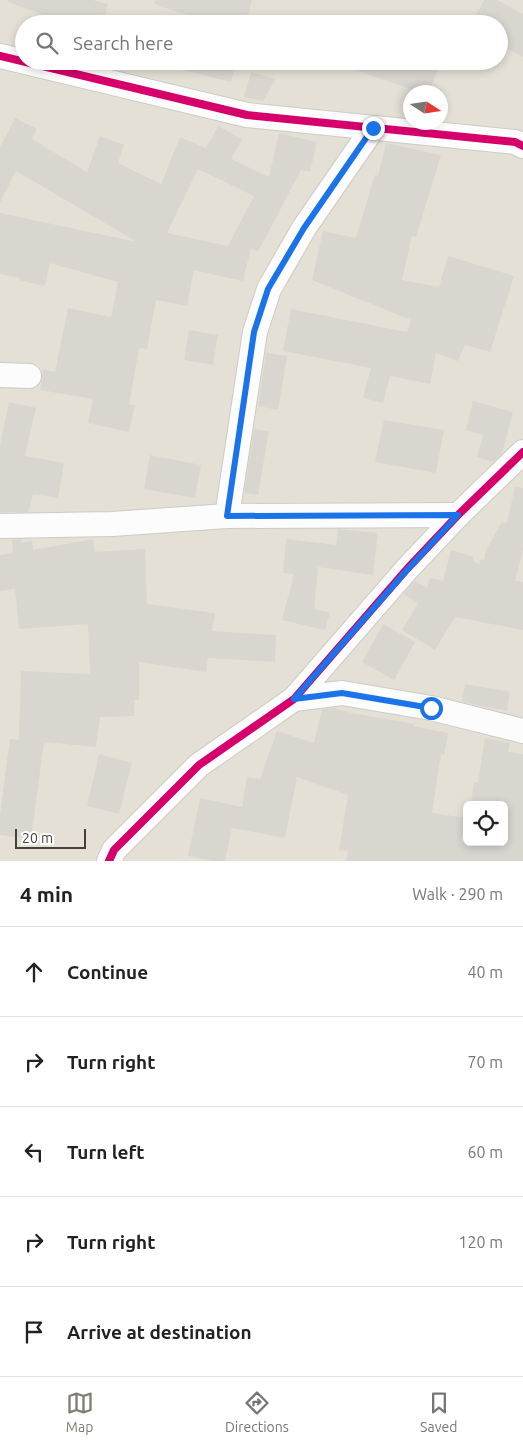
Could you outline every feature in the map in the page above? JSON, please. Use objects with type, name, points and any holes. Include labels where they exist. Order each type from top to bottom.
[{"type":"street","points":[[0,56],[15,60]]},
{"type":"street","points":[[58,70],[247,116],[515,142],[523,146]]},
{"type":"street","points":[[227,516],[254,332],[268,289],[304,228],[373,128]]},
{"type":"street","points":[[0,375],[29,376]]},
{"type":"street","points":[[109,861],[114,850],[198,765],[294,699],[407,570],[458,515],[523,452]]},
{"type":"street","points":[[0,526],[112,524],[227,516],[458,515]]},
{"type":"street","points":[[294,699],[342,693],[431,708],[523,731]]},
{"type":"shaded area","points":[[0,0],[523,0],[523,861],[0,861]]},
{"type":"building","points":[[8,0],[93,0],[108,4],[105,15],[41,15],[8,2]]},
{"type":"building","points":[[155,0],[252,0],[248,15],[188,15],[154,4]]},
{"type":"building","points":[[484,0],[497,0],[523,14],[523,57],[508,49],[508,15],[476,15]]},
{"type":"building","points":[[183,70],[234,70],[231,82]]},
{"type":"building","points":[[355,70],[438,70],[432,85],[403,86]]},
{"type":"building","points":[[251,72],[276,79],[263,101],[244,97]]},
{"type":"building","points":[[15,118],[37,129],[32,139],[87,172],[100,136],[124,145],[118,163],[161,184],[180,137],[206,148],[218,126],[242,139],[231,159],[269,177],[279,133],[317,142],[310,172],[301,170],[258,252],[251,248],[243,281],[194,270],[187,306],[156,300],[147,349],[139,348],[129,404],[135,405],[129,432],[88,423],[93,399],[40,390],[43,369],[55,372],[68,308],[111,317],[118,282],[50,263],[45,286],[0,274],[0,213],[137,242],[16,171],[0,203],[0,147]],"holes":[[[198,169],[254,196],[228,246],[167,233]]]},
{"type":"building","points":[[386,143],[441,155],[416,237],[412,236],[402,280],[439,287],[448,256],[514,276],[490,352],[465,345],[458,361],[436,353],[430,384],[390,376],[383,403],[363,398],[371,368],[283,351],[291,309],[407,332],[411,320],[312,280],[323,231],[356,238],[375,175],[378,176]]},
{"type":"building","points":[[189,330],[218,335],[213,365],[184,360]]},
{"type":"building","points":[[266,353],[287,356],[278,410],[258,406]]},
{"type":"building","points":[[473,401],[513,412],[502,453],[493,462],[477,457],[483,435],[466,430]]},
{"type":"building","points":[[9,402],[36,408],[25,456],[64,463],[58,498],[33,494],[28,512],[0,512],[0,445]]},
{"type":"building","points":[[384,420],[444,430],[436,473],[375,462]]},
{"type":"building","points":[[254,429],[269,431],[258,495],[244,493]]},
{"type":"building","points":[[150,455],[201,465],[195,498],[144,489]]},
{"type":"building","points":[[515,487],[523,488],[523,550],[515,581],[523,582],[523,630],[455,617],[435,650],[402,630],[418,603],[403,594],[415,581],[427,588],[430,578],[443,581],[451,550],[474,557],[473,561],[479,564],[481,559],[484,560],[486,550],[502,522],[507,523]]},
{"type":"building","points":[[338,529],[378,533],[373,575],[318,567],[314,609],[330,613],[325,630],[282,620],[294,574],[283,573],[286,539],[336,545]]},
{"type":"building","points":[[22,539],[21,542],[32,541],[33,550],[93,539],[95,552],[145,549],[147,604],[215,613],[212,631],[276,635],[275,662],[208,658],[206,672],[139,662],[139,700],[134,700],[134,716],[100,717],[96,747],[44,742],[31,839],[0,835],[0,814],[10,739],[19,740],[21,671],[90,674],[88,624],[19,629],[15,589],[0,591],[0,555],[13,553],[12,540]]},
{"type":"building","points":[[383,624],[415,642],[394,680],[362,662]]},
{"type":"building","points":[[465,684],[510,692],[507,711],[462,702]]},
{"type":"building","points":[[333,708],[414,724],[413,726],[448,733],[444,755],[441,754],[432,813],[463,818],[461,842],[463,842],[463,846],[508,846],[508,801],[472,801],[474,782],[478,783],[485,738],[510,743],[508,752],[523,754],[523,861],[346,861],[348,851],[339,850],[348,795],[297,777],[285,838],[232,828],[225,861],[213,861],[188,856],[200,798],[242,807],[247,777],[260,779],[277,731],[314,743],[322,709]]},
{"type":"building","points":[[99,754],[132,763],[119,814],[87,806]]},
{"type":"cycle path","points":[[0,56],[15,60]]},
{"type":"cycle path","points":[[59,70],[247,115],[515,142],[523,146]]},
{"type":"cycle path","points":[[109,861],[114,850],[199,765],[294,699],[407,569],[458,515],[523,452]]},
{"type":"route","points":[[373,128],[304,228],[268,289],[254,332],[227,516],[458,515],[294,699],[342,693],[431,708]]}]
